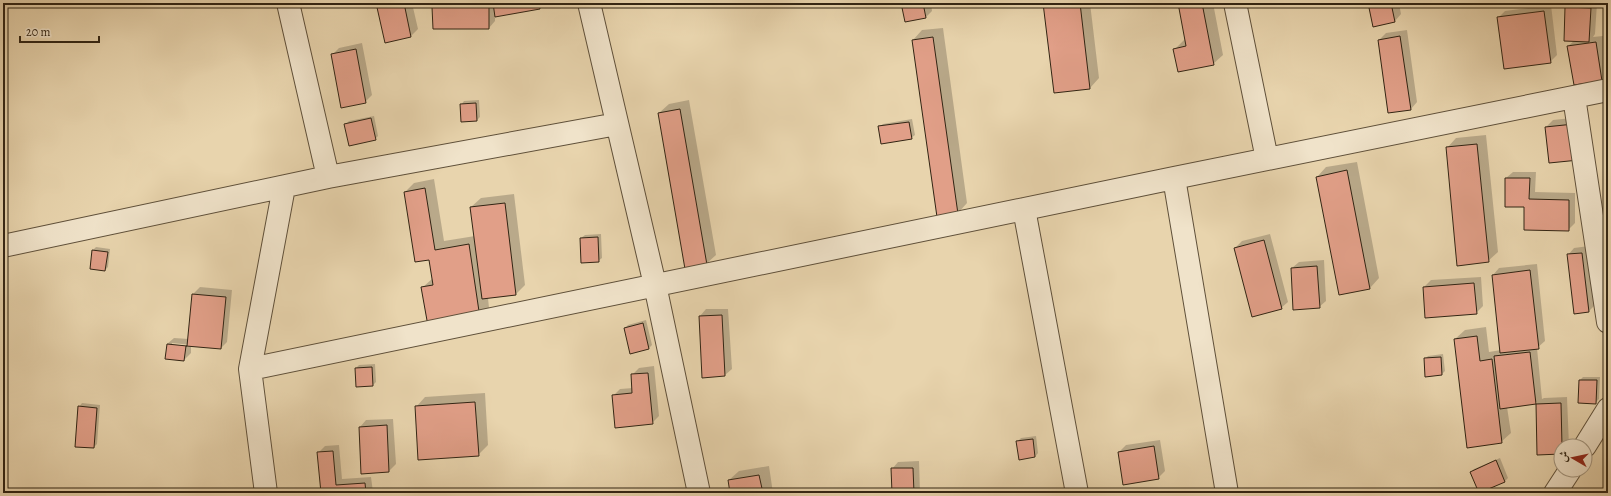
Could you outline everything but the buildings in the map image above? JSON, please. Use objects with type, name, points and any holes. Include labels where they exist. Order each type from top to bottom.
[{"type":"street","points":[[288,3],[328,177]]},
{"type":"street","points":[[589,3],[655,285],[699,493]]},
{"type":"street","points":[[1235,3],[1267,159]]},
{"type":"street","points":[[250,369],[1608,90]]},
{"type":"street","points":[[1574,97],[1608,322]]},
{"type":"street","points":[[3,246],[328,177],[617,124]]},
{"type":"street","points":[[1174,178],[1227,493]]},
{"type":"street","points":[[266,493],[250,369],[284,187]]},
{"type":"street","points":[[1024,209],[1077,493]]},
{"type":"street","points":[[1590,438],[1608,409]]},
{"type":"street","points":[[1555,493],[1565,478]]}]
